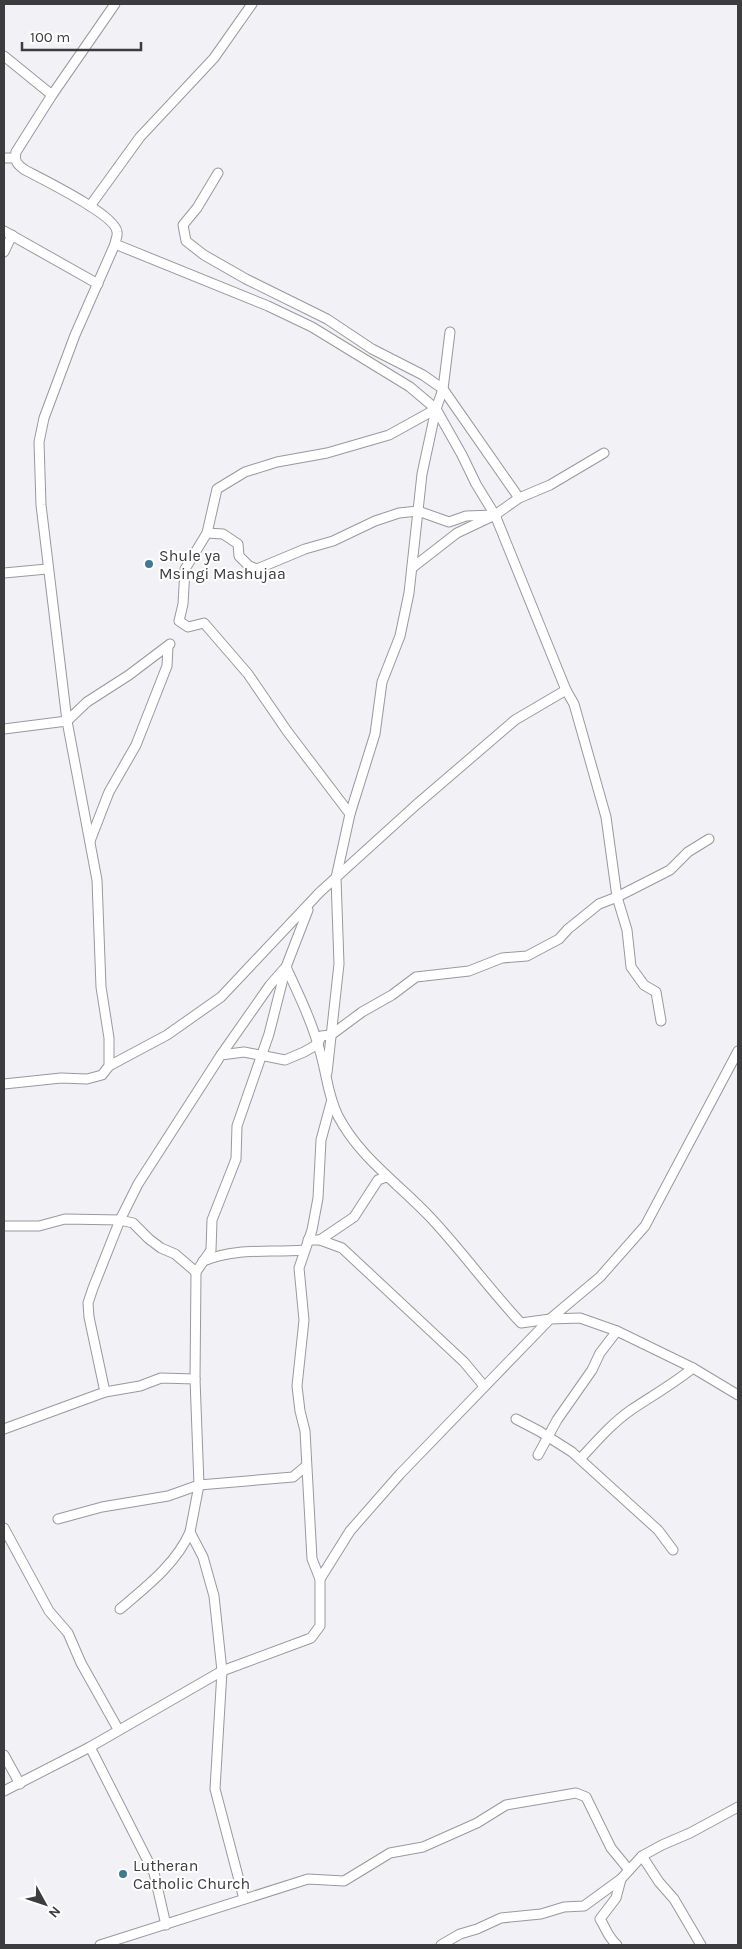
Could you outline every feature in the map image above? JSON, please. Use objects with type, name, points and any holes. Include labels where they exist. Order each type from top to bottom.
[{"type":"street","points":[[109,1066],[109,1038],[101,987],[97,880],[67,721],[41,505],[38,442],[44,418],[75,335],[98,284],[118,232],[113,224],[90,206],[25,170],[18,164],[15,158],[16,152],[52,95],[115,4]]},
{"type":"street","points":[[90,206],[140,137],[214,58],[252,4]]},
{"type":"street","points":[[4,56],[52,95]]},
{"type":"street","points":[[4,158],[15,158]]},
{"type":"street","points":[[218,172],[197,208],[183,225],[186,241],[204,255],[246,279],[327,319],[372,349],[423,374],[443,389],[519,498]]},
{"type":"street","points":[[4,252],[8,233],[98,284]]},
{"type":"street","points":[[114,244],[268,306],[312,327],[410,387],[436,409],[476,484],[495,515],[566,690],[574,704],[606,817],[617,897],[628,930],[631,967],[644,985],[656,992],[662,1021]]},
{"type":"street","points":[[326,1080],[339,964],[336,878],[350,814],[375,734],[382,682],[400,636],[409,593],[422,474],[436,409],[443,389],[450,332]]},
{"type":"street","points":[[350,814],[248,674],[204,623],[188,628],[179,621],[183,604],[185,569],[207,533],[217,489],[245,472],[277,462],[327,453],[389,435],[436,409]]},
{"type":"street","points":[[412,568],[457,533],[495,515],[519,498],[550,485],[604,453]]},
{"type":"street","points":[[207,533],[223,534],[238,544],[239,556],[249,566],[257,569],[306,549],[333,541],[376,521],[399,513],[418,511],[449,522],[466,516],[495,515]]},
{"type":"street","points":[[4,573],[48,569]]},
{"type":"street","points":[[4,729],[67,721],[87,702],[129,675],[170,644],[167,666],[136,746],[109,792],[90,842]]},
{"type":"street","points":[[4,1084],[61,1078],[87,1080],[102,1074],[109,1066],[167,1035],[221,998],[336,878],[416,805],[516,720],[566,690]]},
{"type":"street","points":[[221,1055],[244,1052],[285,1060],[318,1044],[321,1036],[331,1034],[362,1012],[392,995],[416,977],[469,971],[502,958],[527,956],[559,940],[568,929],[600,904],[670,870],[688,852],[710,839]]},
{"type":"street","points":[[120,1609],[165,1568],[183,1548],[190,1532],[199,1485],[195,1379],[196,1272],[211,1250],[212,1220],[236,1159],[237,1126],[269,1034],[286,967],[310,904]]},
{"type":"street","points":[[286,967],[318,1044],[331,1103],[355,1143],[386,1177],[429,1216],[492,1292],[521,1323],[550,1319],[580,1318],[617,1331],[693,1368],[738,1396]]},
{"type":"street","points":[[105,1392],[89,1317],[88,1303],[120,1220],[138,1184],[221,1055],[270,985],[286,967]]},
{"type":"street","points":[[320,1578],[350,1531],[400,1474],[550,1319],[600,1277],[646,1226],[738,1051]]},
{"type":"street","points":[[4,1791],[90,1747],[118,1729],[222,1671],[311,1638],[320,1626],[320,1578],[312,1559],[305,1431],[297,1386],[304,1320],[299,1268],[312,1230],[318,1198],[321,1140],[331,1103]]},
{"type":"street","points":[[320,1240],[354,1217],[378,1180],[386,1177]]},
{"type":"street","points":[[4,1226],[40,1226],[65,1219],[120,1220],[133,1223],[149,1239],[161,1248],[176,1254],[196,1272]]},
{"type":"street","points":[[308,1240],[320,1240],[342,1248],[457,1356],[484,1386]]},
{"type":"street","points":[[203,1261],[220,1254],[244,1251],[282,1252],[304,1250]]},
{"type":"street","points":[[538,1454],[592,1370],[600,1353],[617,1331]]},
{"type":"street","points":[[580,1459],[605,1431],[630,1411],[693,1368]]},
{"type":"street","points":[[4,1429],[105,1392],[140,1386],[161,1378],[195,1379]]},
{"type":"street","points":[[516,1419],[548,1436],[580,1459],[658,1530],[673,1550]]},
{"type":"street","points":[[58,1519],[93,1509],[168,1496],[199,1485],[293,1477],[306,1466]]},
{"type":"street","points":[[4,1528],[49,1611],[68,1634],[81,1663],[118,1729]]},
{"type":"street","points":[[190,1532],[203,1556],[214,1596],[222,1671],[215,1789],[244,1899]]},
{"type":"street","points":[[90,1747],[154,1873],[166,1926]]},
{"type":"street","points":[[4,1755],[20,1784]]},
{"type":"street","points":[[100,1945],[166,1926],[308,1879],[344,1881],[390,1853],[423,1847],[477,1823],[506,1805],[576,1794],[586,1798],[611,1848],[629,1870]]},
{"type":"street","points":[[441,1945],[460,1934],[477,1930],[501,1918],[540,1914],[564,1907],[584,1906],[621,1879],[642,1856],[738,1807]]},
{"type":"street","points":[[642,1856],[659,1882],[674,1899],[701,1945]]},
{"type":"street","points":[[617,1945],[608,1936],[600,1919],[616,1898],[621,1879]]},
{"type":"place","name":"Shule ya Msingi Mashujaa","points":[[149,564]]},
{"type":"place","name":"Lutheran Catholic Church","points":[[123,1874]]}]
